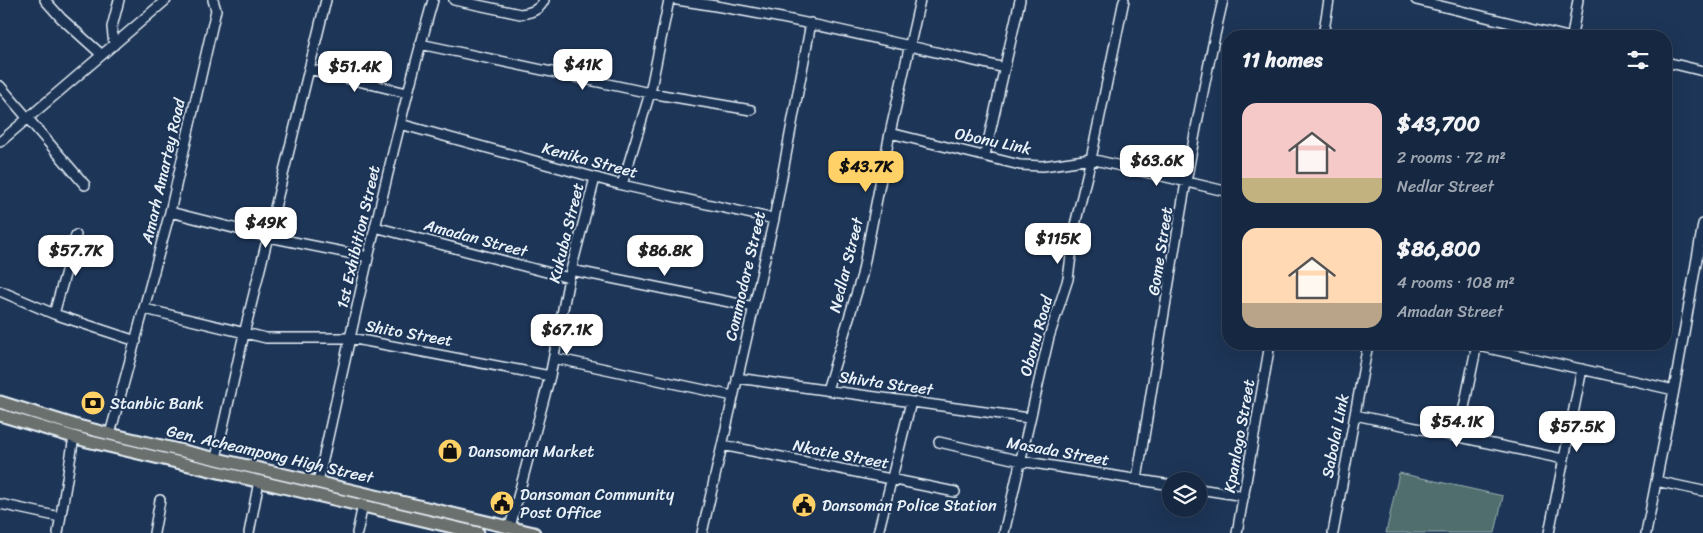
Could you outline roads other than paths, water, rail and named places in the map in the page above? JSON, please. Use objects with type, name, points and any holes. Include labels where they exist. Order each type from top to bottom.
[{"type":"main road","name":"Gen. Acheampong High Street","points":[[0,402],[110,434],[534,533]]},
{"type":"main road","name":"Gen. Acheampong High Street","points":[[0,415],[74,438],[478,533]]},
{"type":"street","points":[[45,0],[61,18],[102,55]]},
{"type":"street","points":[[114,45],[112,27],[119,0]]},
{"type":"street","points":[[0,142],[166,0]]},
{"type":"street","name":"Amarh Amartey Road","points":[[110,434],[170,212],[216,10],[213,0]]},
{"type":"street","points":[[216,458],[244,334],[326,0]]},
{"type":"street","name":"1st Exhibition Street","points":[[318,482],[375,227],[407,93],[433,0]]},
{"type":"street","points":[[454,0],[527,14],[536,10],[542,5],[544,0]]},
{"type":"street","points":[[622,185],[650,93],[669,0]]},
{"type":"street","points":[[677,0],[730,4],[1005,68]]},
{"type":"street","name":"Nedlar Street","points":[[827,390],[862,275],[890,132],[920,0]]},
{"type":"street","points":[[985,155],[1020,0]]},
{"type":"street","name":"Obonu Road","points":[[1004,533],[1049,337],[1068,280],[1075,225],[1091,159],[1124,0]]},
{"type":"street","name":"Gome Street","points":[[1137,479],[1186,182],[1207,68],[1223,0]]},
{"type":"street","points":[[1323,30],[1329,0]]},
{"type":"street","points":[[1416,0],[1524,30]]},
{"type":"street","points":[[1573,30],[1578,0]]},
{"type":"street","name":"Commodore Street","points":[[702,533],[774,219],[811,23]]},
{"type":"street","points":[[420,44],[650,93],[751,110]]},
{"type":"street","points":[[1672,63],[1703,71]]},
{"type":"street","points":[[309,69],[407,93]]},
{"type":"street","points":[[0,86],[85,185]]},
{"type":"street","name":"Kenika Street","points":[[400,124],[622,185],[774,219]]},
{"type":"street","name":"Obonu Link","points":[[890,132],[1020,165],[1091,159],[1222,190]]},
{"type":"street","name":"Kukuba Street","points":[[510,527],[550,376],[570,274],[595,178]]},
{"type":"street","points":[[170,212],[269,237],[368,257]]},
{"type":"street","points":[[1646,533],[1674,390],[1703,224]]},
{"type":"street","name":"Amadan Street","points":[[375,227],[570,274],[754,307]]},
{"type":"street","points":[[54,314],[76,235]]},
{"type":"street","points":[[0,291],[54,314],[136,341]]},
{"type":"street","name":"Shito Street","points":[[144,309],[266,338],[350,338],[550,376]]},
{"type":"street","name":"Kpanlogo Street","points":[[1237,533],[1269,350]]},
{"type":"street","name":"Sabolai Link","points":[[1333,533],[1367,350]]},
{"type":"street","points":[[1458,436],[1473,350]]},
{"type":"street","points":[[1500,350],[1674,390]]},
{"type":"street","points":[[554,358],[733,396]]},
{"type":"street","points":[[1549,533],[1582,369]]},
{"type":"street","name":"Shivta Street","points":[[737,378],[1030,418]]},
{"type":"street","points":[[878,533],[912,402]]},
{"type":"street","points":[[1355,415],[1564,459]]},
{"type":"street","points":[[58,533],[74,438]]},
{"type":"street","name":"Masada Street","points":[[939,442],[1021,461],[1162,483]]},
{"type":"street","name":"Nkatie Street","points":[[722,445],[955,492]]},
{"type":"street","points":[[249,533],[259,481]]},
{"type":"street","points":[[1656,481],[1703,491]]},
{"type":"street","points":[[1207,490],[1244,496]]},
{"type":"street","points":[[154,533],[160,500]]},
{"type":"street","points":[[0,504],[60,517]]},
{"type":"street","points":[[357,533],[363,506]]},
{"type":"place","name":"Stanbic Bank","points":[[93,403]]},
{"type":"place","name":"Dansoman Market","points":[[450,451]]},
{"type":"place","name":"Dansoman Community Post Office","points":[[502,503]]},
{"type":"place","name":"Dansoman Police Station","points":[[804,505]]}]
